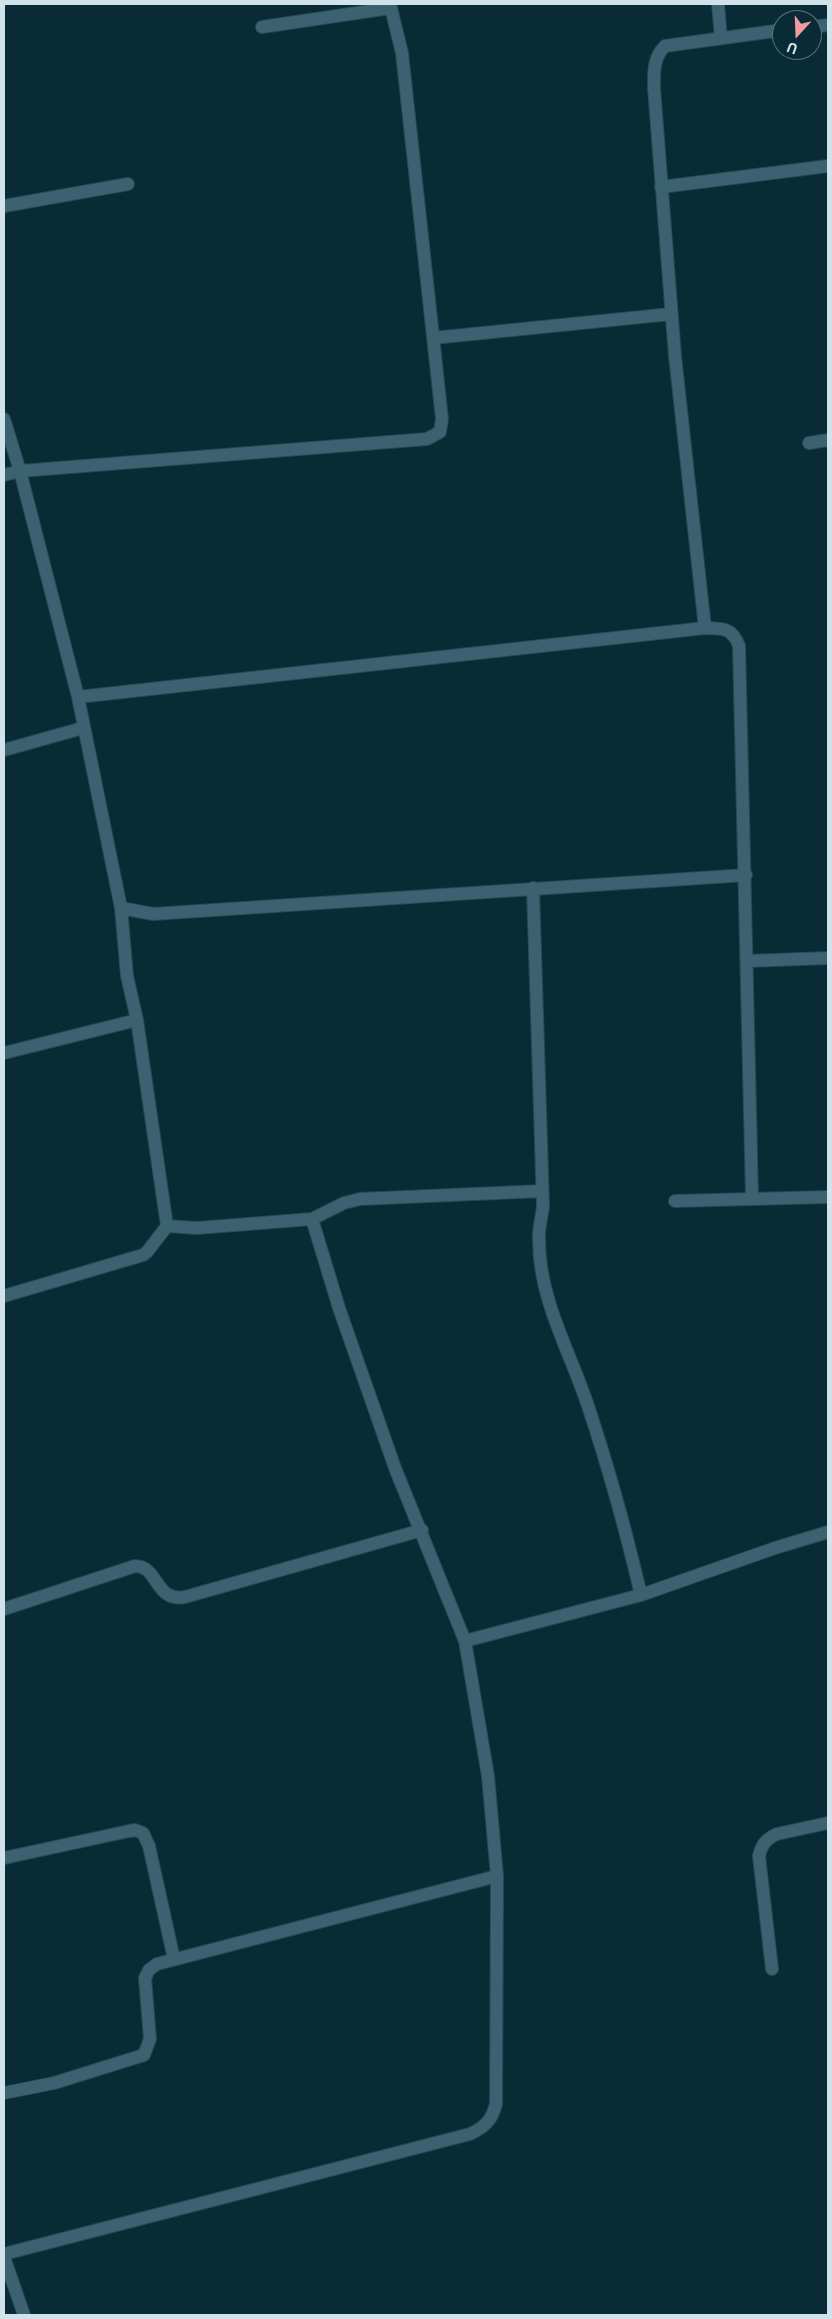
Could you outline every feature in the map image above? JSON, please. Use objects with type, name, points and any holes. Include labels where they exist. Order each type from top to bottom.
[{"type":"street","points":[[718,4],[721,38]]},
{"type":"street","points":[[4,475],[20,471],[427,439],[440,432],[442,426],[402,53],[390,6],[262,27]]},
{"type":"street","points":[[705,628],[671,314],[654,88],[656,58],[665,46],[772,31]]},
{"type":"street","points":[[661,187],[828,166]]},
{"type":"street","points":[[4,206],[128,184]]},
{"type":"street","points":[[433,338],[671,314]]},
{"type":"street","points":[[4,419],[20,471],[78,697],[121,908],[122,942],[136,1020],[166,1226],[150,1249],[143,1255],[4,1296]]},
{"type":"street","points":[[808,443],[828,440]]},
{"type":"street","points":[[78,697],[705,628],[726,629],[737,638],[739,646],[746,875],[752,1198]]},
{"type":"street","points":[[4,750],[83,728]]},
{"type":"street","points":[[121,908],[153,914],[746,875]]},
{"type":"street","points":[[533,888],[543,1206],[538,1238],[544,1288],[587,1404],[622,1511],[641,1596]]},
{"type":"street","points":[[747,961],[828,958]]},
{"type":"street","points":[[4,1053],[136,1020]]},
{"type":"street","points":[[166,1226],[197,1228],[312,1220],[360,1198],[542,1191]]},
{"type":"street","points":[[675,1201],[828,1197]]},
{"type":"street","points":[[24,2315],[4,2255],[470,2134],[487,2125],[493,2116],[496,2104],[497,1876],[488,1776],[465,1641],[422,1530],[395,1468],[339,1308],[312,1220]]},
{"type":"street","points":[[4,1609],[135,1566],[143,1567],[164,1593],[176,1598],[422,1530]]},
{"type":"street","points":[[465,1641],[641,1596],[767,1551],[828,1532]]},
{"type":"street","points":[[772,1969],[760,1856],[761,1847],[777,1834],[828,1823]]},
{"type":"street","points":[[4,1858],[129,1830],[135,1830],[143,1834],[149,1846],[174,1959]]},
{"type":"street","points":[[4,2093],[54,2083],[144,2055],[150,2039],[145,1978],[149,1970],[157,1964],[497,1876]]}]
